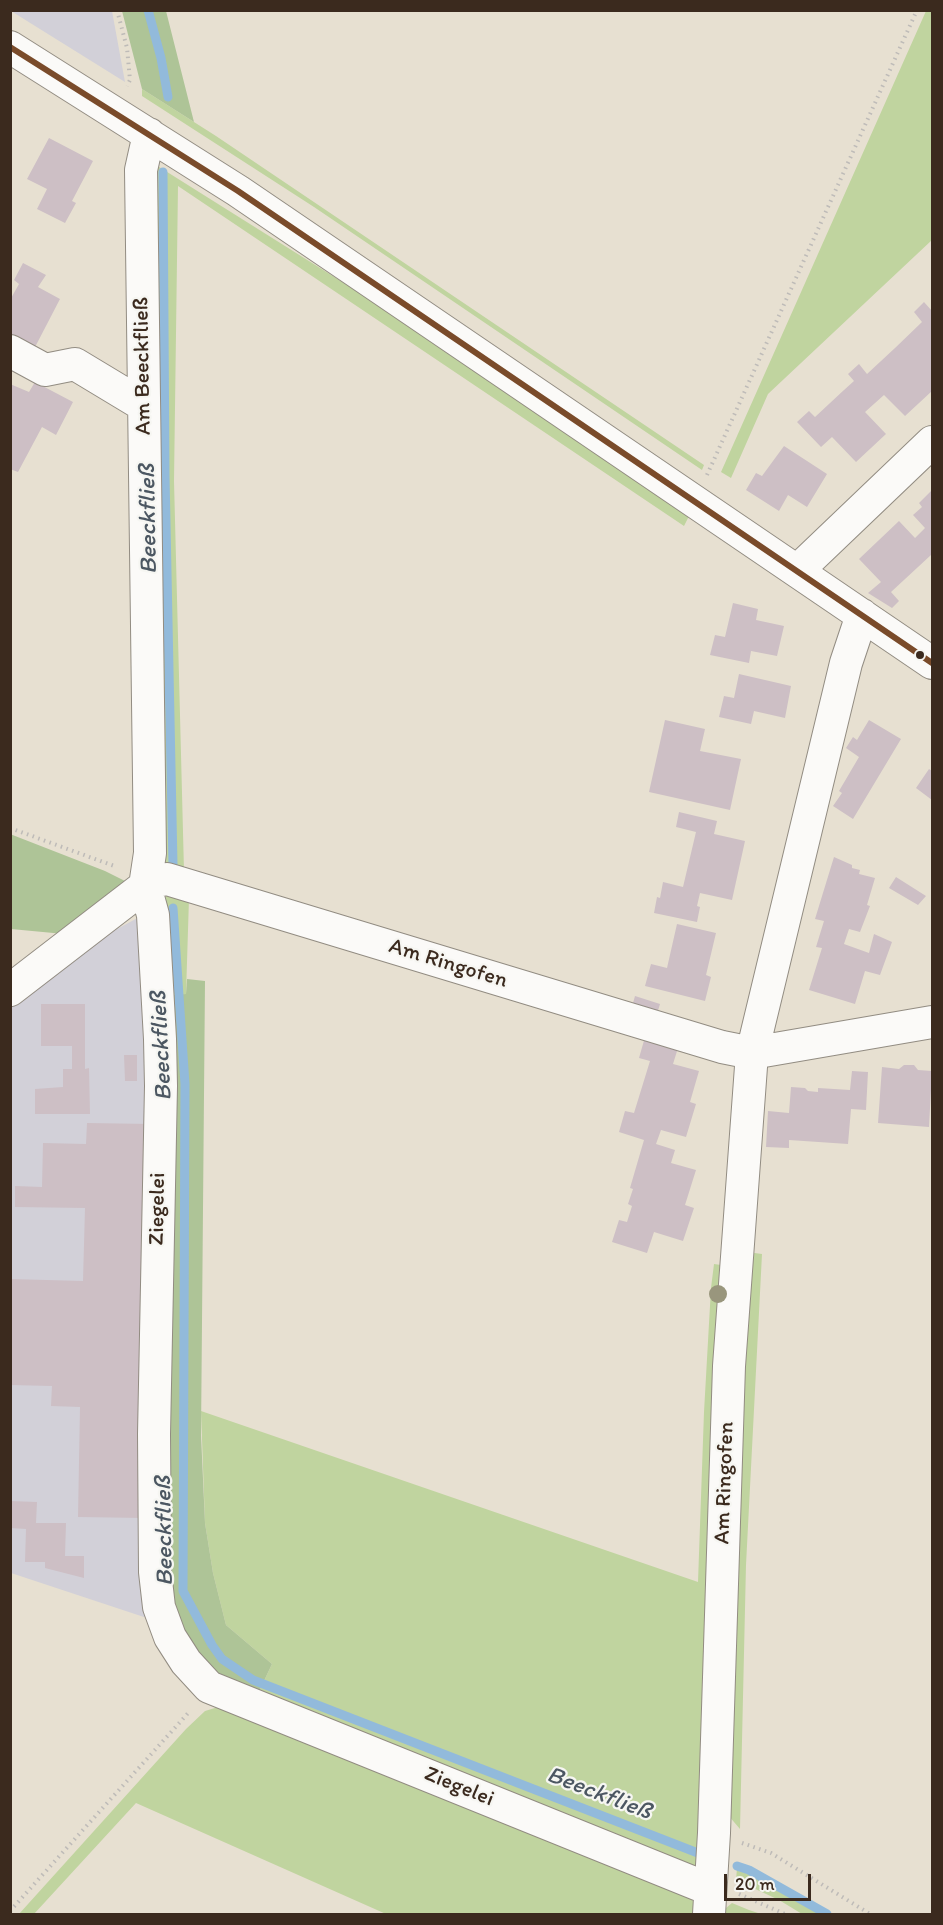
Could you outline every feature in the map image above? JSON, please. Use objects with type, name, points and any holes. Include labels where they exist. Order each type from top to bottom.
[{"type":"street","points":[[10,47],[238,191],[933,663]]},
{"type":"street","name":"Am Beeckfließ","points":[[145,886],[150,853],[141,170],[149,134]]},
{"type":"street","points":[[10,351],[45,370],[75,364],[143,405]]},
{"type":"street","points":[[796,571],[933,442]]},
{"type":"street","name":"Am Ringofen","points":[[709,1902],[714,1833],[729,1366],[752,1053],[846,663],[862,615]]},
{"type":"street","name":"Am Ringofen","points":[[145,886],[167,879],[722,1047],[752,1053],[933,1023]]},
{"type":"street","points":[[10,990],[145,886]]},
{"type":"street","name":"Ziegelei","points":[[145,886],[153,915],[161,1051],[154,1434],[155,1572],[159,1607],[171,1637],[186,1662],[208,1687],[709,1902]]},
{"type":"path","points":[[117,10],[127,48],[130,80],[125,89]]},
{"type":"path","points":[[694,500],[917,10]]},
{"type":"path","points":[[10,828],[125,870],[145,886]]},
{"type":"path","points":[[10,1911],[169,1735],[208,1687]]},
{"type":"path","points":[[714,1833],[771,1853],[870,1914]]},
{"type":"path","points":[[709,1902],[736,1893],[785,1914]]},
{"type":"shaded area","points":[[11,11],[112,11],[125,82]]},
{"type":"shaded area","points":[[145,914],[156,1621],[11,1573],[10,1005],[104,936]]},
{"type":"green space","points":[[122,11],[166,11],[194,122],[142,89]]},
{"type":"green space","points":[[926,11],[932,11],[932,240],[768,394],[731,478],[721,472]]},
{"type":"green space","points":[[142,89],[216,136],[704,465],[702,470],[314,207],[142,96]]},
{"type":"green space","points":[[156,165],[414,327],[689,516],[684,526],[178,186],[174,481],[184,871],[164,866]]},
{"type":"green space","points":[[10,834],[105,871],[129,883],[64,934],[11,929]]},
{"type":"green space","points":[[167,895],[189,898],[186,994],[167,995],[157,904]]},
{"type":"green space","points":[[187,979],[205,981],[201,1435],[205,1523],[213,1573],[226,1625],[272,1664],[256,1698],[208,1672],[170,1612],[167,995],[186,994]]},
{"type":"green space","points":[[747,1252],[762,1254],[746,1565],[740,1829],[728,1815]]},
{"type":"green space","points":[[714,1264],[721,1265],[699,1864],[689,1868],[256,1698],[272,1664],[226,1625],[213,1573],[205,1523],[201,1411],[698,1582],[704,1412]]},
{"type":"green space","points":[[228,1704],[680,1887],[696,1904],[696,1914],[386,1914],[136,1803],[34,1914],[19,1914],[186,1729],[205,1711]]},
{"type":"green space","points":[[737,1868],[822,1914],[802,1914],[779,1900],[736,1880]]},
{"type":"green space","points":[[732,1903],[761,1914],[726,1914],[726,1908]]},
{"type":"building","points":[[49,138],[93,161],[72,201],[76,203],[65,223],[37,209],[47,189],[27,179]]},
{"type":"building","points":[[23,263],[46,275],[38,287],[60,299],[33,351],[10,339],[10,300],[19,284],[14,280]]},
{"type":"building","points":[[924,302],[932,311],[932,391],[905,416],[884,395],[865,412],[886,434],[856,462],[832,437],[821,447],[797,422],[809,411],[815,417],[854,381],[848,374],[859,364],[867,374],[895,348],[922,322],[914,312]]},
{"type":"building","points":[[35,382],[73,402],[56,435],[42,427],[18,472],[10,469],[10,384],[29,392]]},
{"type":"building","points":[[784,446],[827,474],[807,507],[788,495],[779,511],[746,490],[756,473],[762,476]]},
{"type":"building","points":[[932,490],[932,556],[891,592],[899,601],[892,608],[868,593],[881,582],[859,559],[899,521],[915,538],[925,528],[913,515],[922,507],[919,503]]},
{"type":"building","points":[[733,603],[758,609],[756,620],[784,626],[777,656],[751,651],[749,663],[710,655],[715,635],[725,637]]},
{"type":"building","points":[[739,674],[791,686],[785,718],[754,711],[751,724],[719,717],[724,696],[734,698]]},
{"type":"building","points":[[665,720],[705,729],[700,751],[741,759],[730,810],[649,792]]},
{"type":"building","points":[[869,720],[901,739],[853,819],[833,806],[842,793],[839,791],[859,757],[846,748],[853,737],[857,740]]},
{"type":"building","points":[[929,769],[932,771],[932,800],[916,788]]},
{"type":"building","points":[[679,812],[717,821],[714,834],[745,841],[732,900],[700,893],[697,922],[654,913],[663,882],[683,887],[696,832],[676,827]]},
{"type":"building","points":[[834,857],[860,870],[859,874],[875,878],[867,905],[870,906],[860,932],[849,929],[844,944],[869,953],[874,934],[892,942],[880,975],[865,971],[855,1004],[809,990],[822,948],[816,947],[824,921],[815,919]]},
{"type":"building","points":[[896,877],[926,896],[918,905],[889,888]]},
{"type":"building","points":[[677,924],[716,933],[706,975],[711,977],[705,1001],[645,986],[651,964],[667,968]]},
{"type":"building","points":[[635,996],[660,1004],[656,1017],[631,1010]]},
{"type":"building","points":[[41,1004],[85,1004],[85,1069],[89,1068],[90,1114],[35,1114],[35,1089],[63,1087],[63,1069],[72,1069],[72,1046],[41,1046]]},
{"type":"building","points":[[645,1037],[678,1048],[673,1064],[699,1071],[690,1102],[696,1104],[686,1137],[661,1130],[656,1144],[675,1150],[671,1163],[696,1170],[685,1205],[694,1208],[683,1241],[654,1232],[647,1253],[612,1242],[619,1220],[627,1222],[632,1206],[628,1204],[633,1189],[630,1188],[644,1140],[619,1132],[625,1111],[634,1113],[650,1061],[639,1058]]},
{"type":"building","points":[[124,1055],[137,1055],[137,1081],[125,1081]]},
{"type":"building","points":[[904,1065],[914,1065],[918,1070],[932,1071],[929,1127],[878,1123],[882,1067],[899,1069]]},
{"type":"building","points":[[852,1071],[868,1072],[866,1110],[851,1109],[848,1144],[789,1140],[789,1148],[766,1147],[768,1111],[789,1113],[791,1087],[818,1092],[818,1088],[850,1090]]},
{"type":"building","points":[[87,1123],[152,1124],[143,1518],[78,1517],[80,1407],[51,1406],[52,1386],[10,1385],[10,1279],[83,1281],[85,1208],[15,1207],[15,1186],[42,1187],[43,1143],[86,1144]]},
{"type":"building","points":[[10,1501],[37,1502],[36,1523],[66,1523],[65,1556],[84,1556],[84,1578],[45,1568],[45,1562],[25,1562],[26,1529],[10,1528]]},
{"type":"waterway","name":"Beeckfließ","points":[[148,10],[161,58],[168,97]]},
{"type":"waterway","name":"Beeckfließ","points":[[163,172],[165,475],[173,865]]},
{"type":"waterway","name":"Beeckfließ","points":[[173,908],[185,1084],[183,1591],[212,1645],[222,1659],[253,1680],[703,1855]]},
{"type":"waterway","name":"Beeckfließ","points":[[737,1866],[749,1870],[827,1914]]},
{"type":"transit line","points":[[10,47],[238,191],[932,663]]}]
